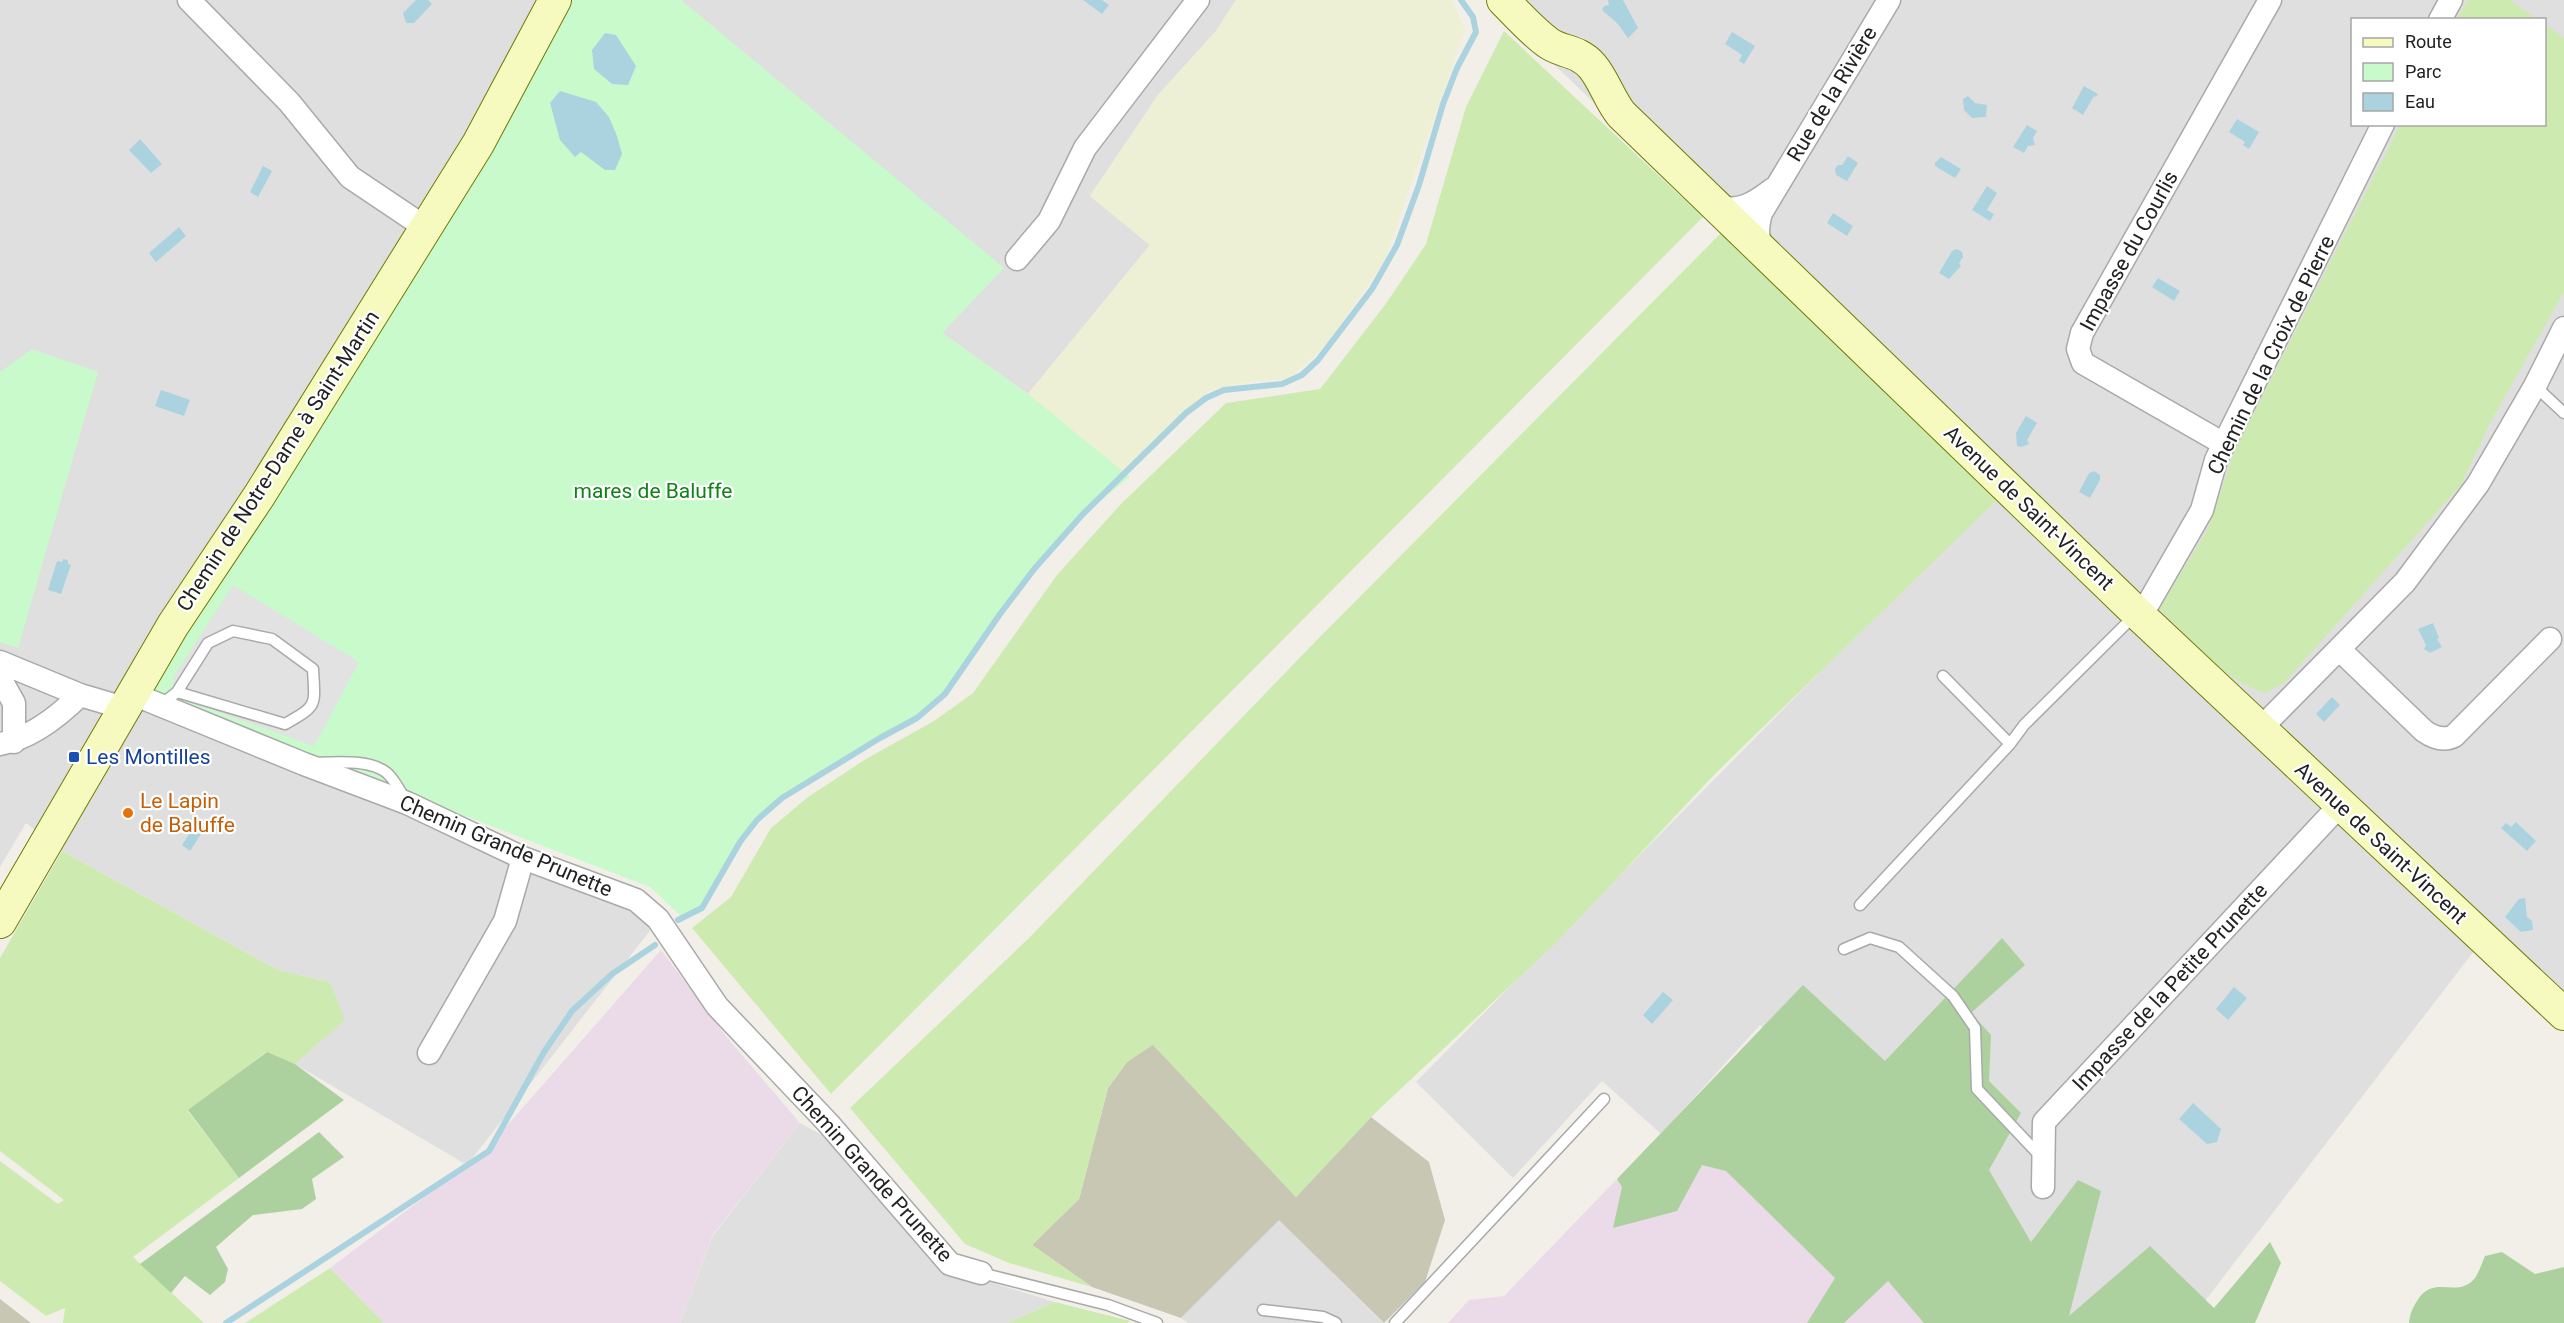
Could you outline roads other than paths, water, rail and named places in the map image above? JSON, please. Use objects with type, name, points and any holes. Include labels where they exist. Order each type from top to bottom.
[{"type":"street","points":[[189,0],[289,102],[350,177],[426,228]]},
{"type":"street","name":"Chemin de Notre-Dame à Saint-Martin","points":[[0,921],[148,700],[173,625],[260,496],[426,228],[493,118],[555,0]]},
{"type":"street","points":[[1017,259],[1049,221],[1085,148],[1198,0]]},
{"type":"street","name":"Avenue de Saint-Vincent","points":[[1503,0],[1549,44],[1570,50],[1588,62],[1621,114],[2259,730],[2564,1014]]},
{"type":"street","name":"Rue de la Rivière","points":[[1768,256],[1760,243],[1757,228],[1761,213],[1888,0]]},
{"type":"street","name":"Impasse du Courlis","points":[[2224,444],[2083,363],[2078,349],[2082,333],[2270,0]]},
{"type":"street","points":[[2441,18],[2451,0]]},
{"type":"street","name":"Chemin de la Croix de Pierre","points":[[2139,615],[2202,510],[2216,460],[2382,126]]},
{"type":"street","name":"Rue de la Rivière","points":[[1716,206],[1727,210],[1741,208],[1775,188]]},
{"type":"street","points":[[2259,730],[2405,582],[2478,484],[2535,386],[2564,328]]},
{"type":"street","points":[[2338,649],[2424,731],[2437,738],[2446,739],[2454,736],[2550,639]]},
{"type":"street","name":"Chemin Grande Prunette","points":[[0,662],[80,695],[148,700],[304,764],[407,803],[523,858],[636,900],[658,919],[717,1006],[828,1123],[950,1264],[981,1273]]},
{"type":"street","points":[[0,678],[14,703],[7,743]]},
{"type":"street","points":[[7,743],[40,728],[80,695]]},
{"type":"street","name":"Impasse de la Petite Prunette","points":[[2043,1187],[2044,1122],[2340,805]]},
{"type":"street","points":[[429,1053],[505,921],[523,858]]},
{"type":"lane","points":[[2535,386],[2564,413]]},
{"type":"lane","points":[[1860,905],[2010,744],[2024,725],[2139,615]]},
{"type":"lane","points":[[233,631],[272,639],[313,669],[314,700],[309,710],[285,724],[148,700],[208,643],[233,631]]},
{"type":"lane","points":[[1943,676],[2010,744]]},
{"type":"lane","points":[[1844,949],[1870,938],[1899,947],[1953,996],[1975,1028],[1977,1089],[2043,1160]]},
{"type":"lane","points":[[1395,1323],[1605,1100]]},
{"type":"lane","points":[[981,1273],[1108,1305],[1156,1323]]},
{"type":"lane","points":[[1263,1310],[1323,1317],[1336,1323]]},
{"type":"water","points":[[416,0],[428,0],[432,4],[414,23],[406,23],[403,13]]},
{"type":"water","points":[[1083,0],[1102,0],[1109,5],[1102,14]]},
{"type":"water","points":[[1608,0],[1623,0],[1638,28],[1628,38],[1617,23],[1602,10],[1604,6],[1609,5]]},
{"type":"water","points":[[1732,32],[1755,46],[1744,64],[1739,61],[1742,55],[1725,44]]},
{"type":"water","points":[[605,33],[616,35],[636,66],[628,85],[612,84],[594,69],[592,50]]},
{"type":"water","points":[[2084,86],[2098,94],[2094,96],[2083,115],[2072,108]]},
{"type":"water","points":[[560,91],[596,102],[609,117],[622,154],[615,170],[605,170],[581,152],[575,157],[560,140],[550,103]]},
{"type":"water","points":[[1968,96],[1975,103],[1987,105],[1986,117],[1972,118],[1964,110],[1963,99]]},
{"type":"water","points":[[2237,119],[2259,132],[2249,149],[2243,145],[2245,142],[2229,132]]},
{"type":"water","points":[[2027,125],[2037,131],[2033,138],[2035,145],[2028,146],[2024,153],[2013,147]]},
{"type":"water","points":[[140,139],[162,164],[151,173],[129,150]]},
{"type":"water","points":[[1848,156],[1858,163],[1847,181],[1836,175],[1835,169],[1838,165],[1842,165]]},
{"type":"water","points":[[1941,157],[1961,169],[1955,178],[1935,166]]},
{"type":"water","points":[[263,166],[272,171],[258,197],[250,192]]},
{"type":"water","points":[[1987,186],[1997,193],[1987,210],[1994,214],[1990,221],[1972,210]]},
{"type":"water","points":[[1833,213],[1853,226],[1847,236],[1827,223]]},
{"type":"water","points":[[179,227],[186,236],[156,262],[149,253]]},
{"type":"water","points":[[1957,249],[1962,252],[1963,257],[1959,263],[1961,266],[1949,279],[1939,273],[1952,251]]},
{"type":"water","points":[[2158,278],[2180,291],[2174,301],[2152,287]]},
{"type":"water","points":[[161,390],[190,400],[184,416],[155,406]]},
{"type":"water","points":[[2026,416],[2037,423],[2027,440],[2029,444],[2021,447],[2017,446],[2016,433]]},
{"type":"water","points":[[2094,471],[2100,475],[2100,480],[2090,498],[2079,492],[2089,473]]},
{"type":"water","points":[[63,559],[68,560],[68,564],[71,565],[61,594],[48,590],[57,561],[62,562]]},
{"type":"water","points":[[2433,623],[2439,638],[2437,639],[2442,647],[2430,653],[2424,649],[2426,645],[2418,629]]},
{"type":"water","points":[[2332,697],[2340,705],[2324,722],[2316,714]]},
{"type":"water","points":[[2516,822],[2536,841],[2527,851],[2501,828],[2506,823],[2511,827]]},
{"type":"water","points":[[195,825],[203,831],[190,851],[182,845]]},
{"type":"water","points":[[2525,898],[2527,917],[2532,921],[2533,930],[2521,932],[2505,917],[2519,899]]},
{"type":"water","points":[[2234,987],[2247,998],[2228,1020],[2216,1009]]},
{"type":"water","points":[[1663,992],[1673,1000],[1652,1024],[1643,1015]]},
{"type":"water","points":[[2193,1103],[2221,1129],[2217,1142],[2207,1144],[2179,1119]]},
{"type":"waterway","points":[[678,920],[702,908],[740,842],[757,820],[782,798],[917,718],[945,694],[1035,568],[1083,514],[1186,413],[1206,398],[1224,390],[1282,384],[1302,375],[1318,360],[1372,289],[1397,245],[1419,185],[1443,104],[1457,68],[1476,32],[1473,17],[1461,0]]},
{"type":"waterway","points":[[226,1323],[489,1151],[544,1052],[572,1011],[612,974],[655,945]]},
{"type":"place","name":"Les Montilles","points":[[74,757]]},
{"type":"place","name":"Le Lapin de Baluffe","points":[[128,813]]},
{"type":"park label","name":"mares de Baluffe","points":[[653,491]]}]
